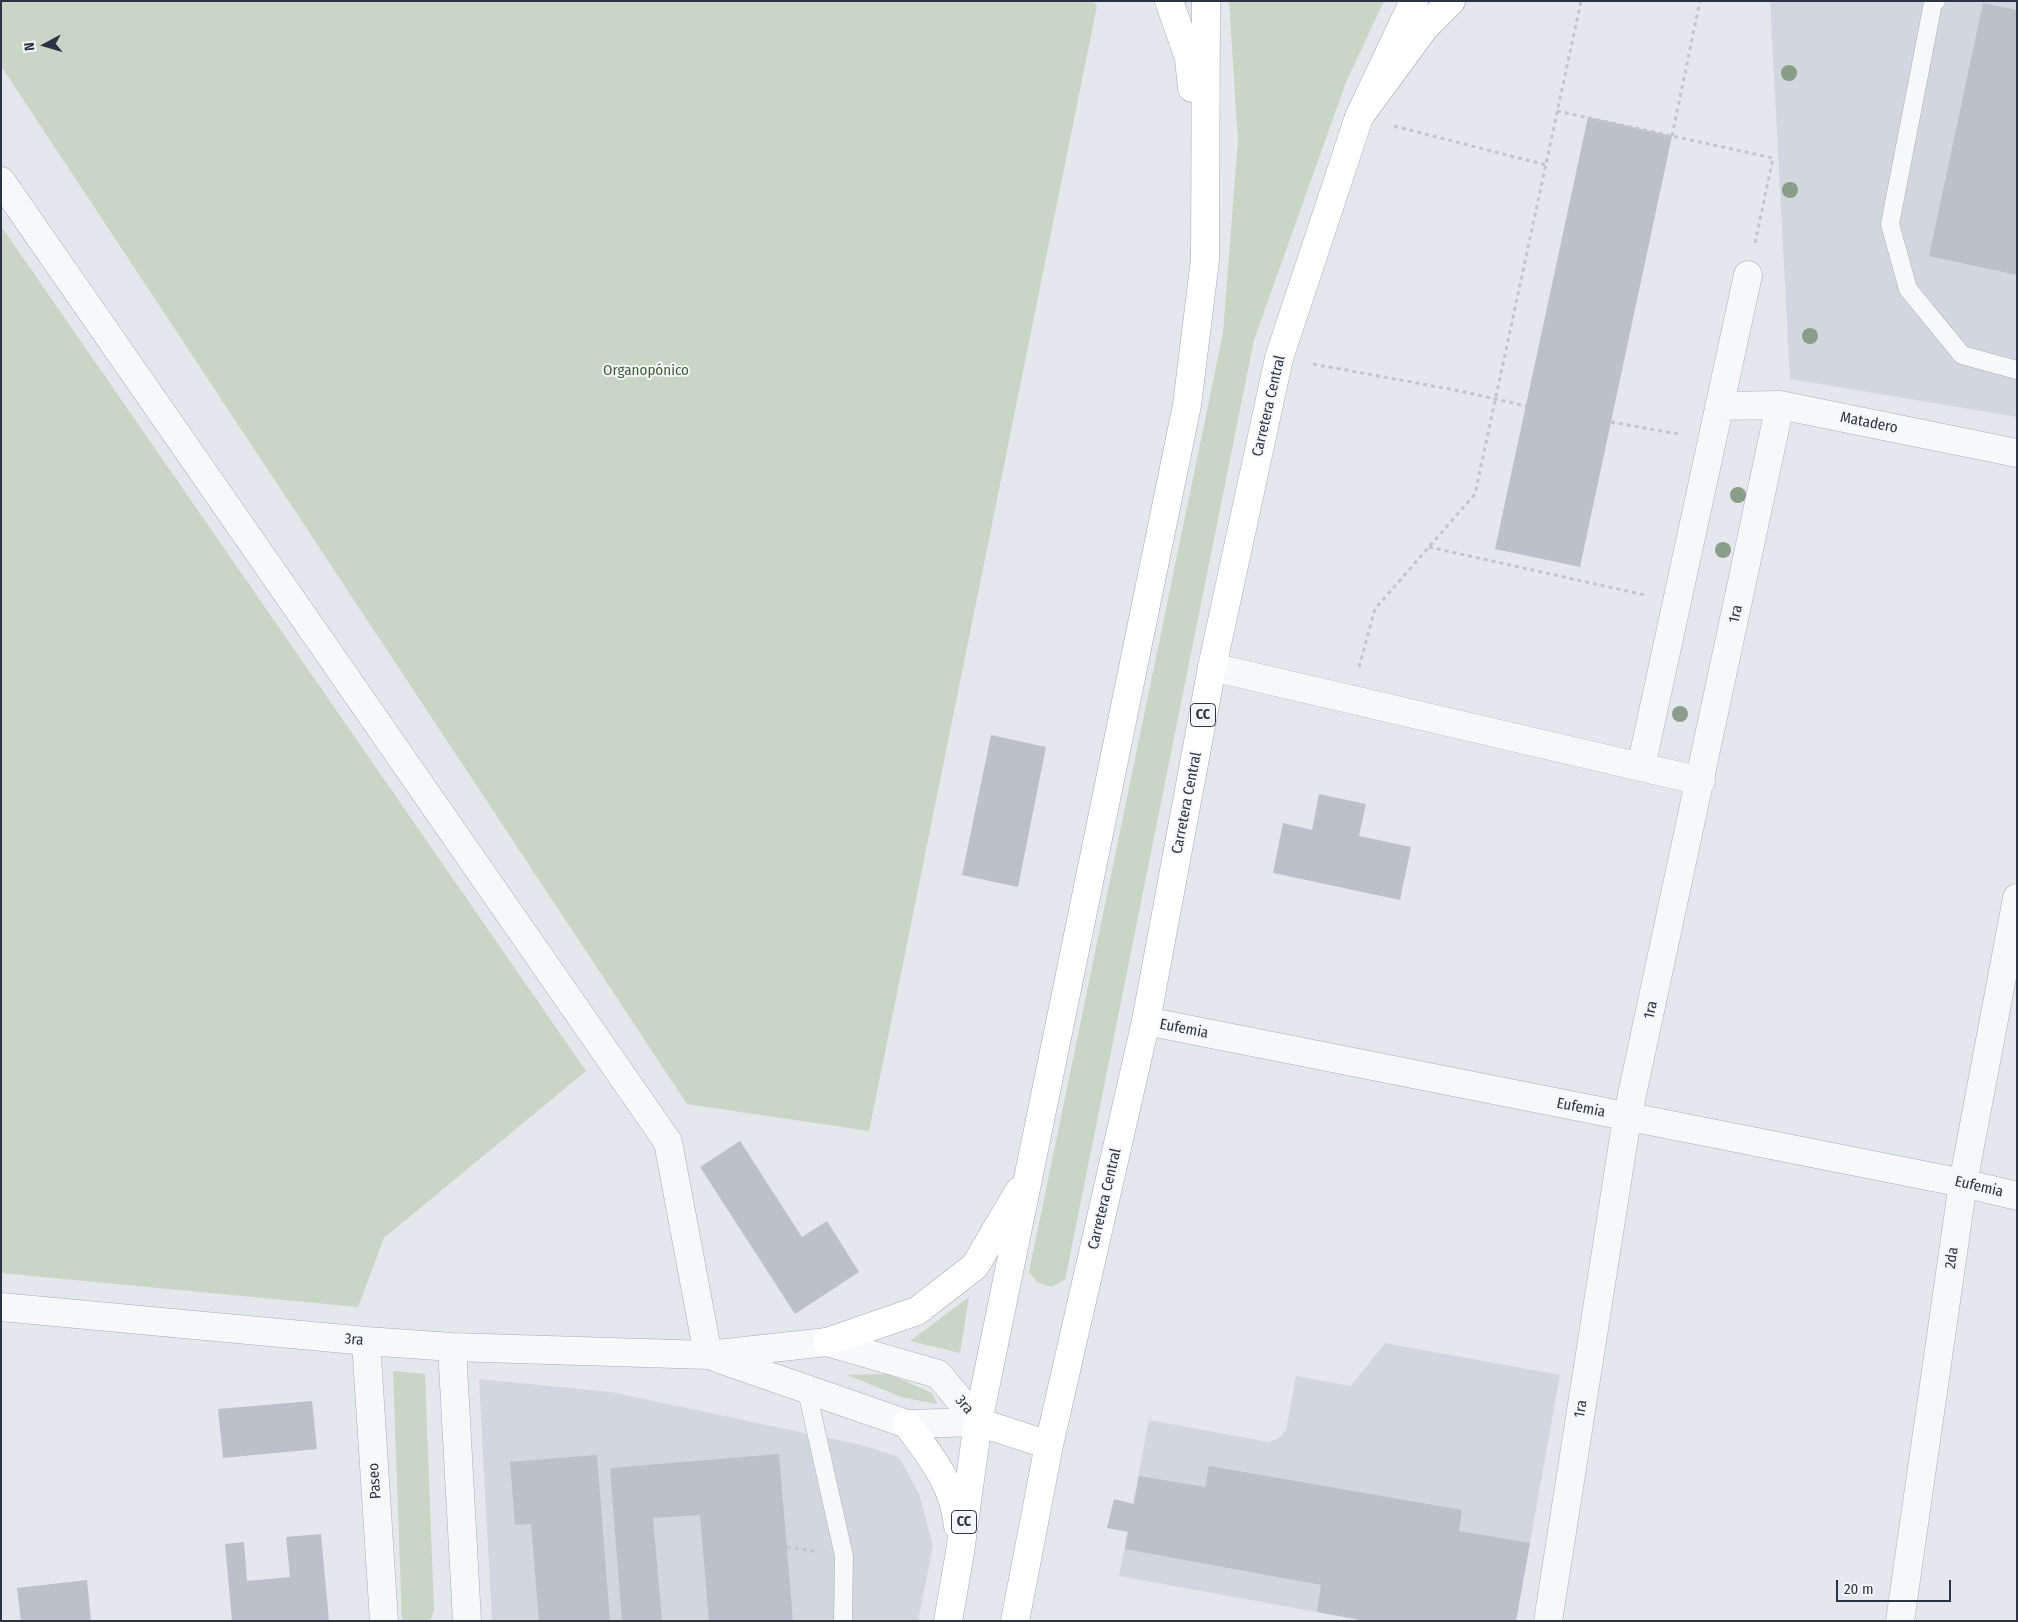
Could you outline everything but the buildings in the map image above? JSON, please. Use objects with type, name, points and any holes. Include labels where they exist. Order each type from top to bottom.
[{"type":"main road","points":[[1168,1],[1189,58],[1205,260]]},
{"type":"main road","name":"CC","points":[[948,1621],[960,1552],[978,1422],[1187,404],[1205,260],[1206,1]]},
{"type":"main road","name":"Carretera Central","points":[[1015,1621],[1049,1445],[1146,1021],[1212,667],[1279,358],[1360,117],[1414,1]]},
{"type":"main road","points":[[1360,117],[1425,27],[1450,1]]},
{"type":"main road","points":[[826,1342],[917,1311],[975,1266],[1030,1173]]},
{"type":"main road","points":[[978,1422],[1049,1445]]},
{"type":"main road","points":[[907,1424],[943,1474],[956,1509],[960,1552]]},
{"type":"street","points":[[1,182],[668,1142],[708,1355]]},
{"type":"street","points":[[1641,766],[1748,275]]},
{"type":"street","name":"Matadero","points":[[1719,406],[1780,405],[2017,452]]},
{"type":"street","name":"1ra","points":[[1548,1621],[1627,1118],[1780,405]]},
{"type":"street","points":[[1212,667],[1701,780]]},
{"type":"street","name":"2da","points":[[1900,1621],[1963,1183],[2017,898]]},
{"type":"street","name":"Eufemia","points":[[1146,1021],[1627,1118],[1963,1183],[2017,1196]]},
{"type":"street","name":"3ra","points":[[1,1307],[366,1341],[452,1347],[708,1355],[826,1342],[938,1374],[978,1422]]},
{"type":"street","name":"Paseo","points":[[366,1341],[384,1621]]},
{"type":"street","points":[[452,1347],[467,1621]]},
{"type":"street","name":"3ra","points":[[708,1355],[907,1424],[978,1422]]},
{"type":"lane","points":[[1936,1],[1933,3],[1890,224],[1908,289],[1962,355],[2017,370]]},
{"type":"lane","points":[[806,1388],[844,1556],[843,1621]]},
{"type":"path","points":[[1351,699],[1375,609],[1475,494],[1581,1]]},
{"type":"path","points":[[1672,136],[1700,1]]},
{"type":"path","points":[[1557,111],[1772,158],[1748,275]]},
{"type":"path","points":[[1360,117],[1546,165]]},
{"type":"path","points":[[1279,358],[1526,406]]},
{"type":"path","points":[[1611,422],[1712,440]]},
{"type":"path","points":[[1428,547],[1676,603]]},
{"type":"shaded area","points":[[1770,1],[2017,1],[2017,417],[1790,379]]},
{"type":"shaded area","points":[[1385,1343],[1560,1375],[1516,1621],[1366,1621],[1119,1576],[1149,1420],[1268,1442],[1279,1438],[1286,1430],[1296,1376],[1351,1386]]},
{"type":"shaded area","points":[[479,1379],[611,1392],[861,1445],[899,1457],[919,1494],[933,1546],[918,1621],[492,1621]]},
{"type":"green space","name":"Organopónico","points":[[1,1],[1093,1],[1097,6],[869,1131],[687,1104],[1,66]]},
{"type":"green space","points":[[1229,1],[1384,1],[1346,82],[1254,340],[1065,1280],[1051,1287],[1037,1282],[1029,1272],[1223,333],[1238,140]]},
{"type":"green space","points":[[1,226],[586,1071],[384,1238],[358,1307],[1,1273]]},
{"type":"green space","points":[[969,1297],[960,1353],[910,1341]]},
{"type":"green space","points":[[393,1371],[425,1374],[434,1611],[430,1621],[402,1621]]},
{"type":"green space","points":[[889,1374],[932,1393],[937,1404],[901,1397],[847,1375]]}]
